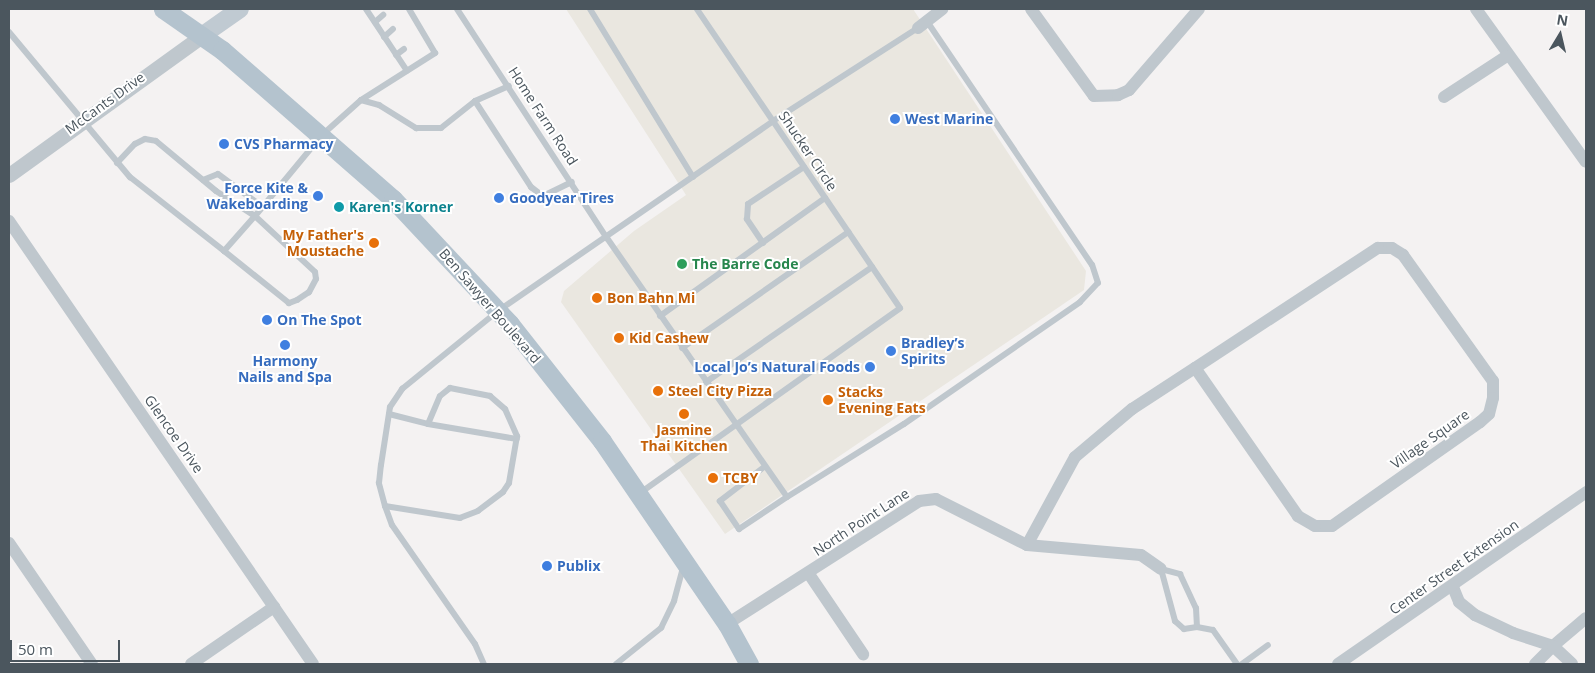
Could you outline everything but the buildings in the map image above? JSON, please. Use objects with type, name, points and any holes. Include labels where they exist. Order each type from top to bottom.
[{"type":"main road","name":"Ben Sawyer Boulevard","points":[[163,9],[203,35],[322,135],[393,199],[498,311],[602,441],[727,624],[749,664]]},
{"type":"main road","points":[[203,35],[240,9]]},
{"type":"street","points":[[922,24],[942,9]]},
{"type":"street","points":[[1031,9],[1094,96],[1118,95],[1129,90],[1200,9]]},
{"type":"street","points":[[1476,9],[1507,56],[1586,162]]},
{"type":"street","name":"McCants Drive","points":[[9,175],[81,120],[203,35]]},
{"type":"street","points":[[1444,97],[1507,56]]},
{"type":"street","name":"Glencoe Drive","points":[[9,221],[313,664]]},
{"type":"street","name":"Village Square","points":[[1027,545],[1075,457],[1132,409],[1378,248],[1392,248],[1403,255],[1493,381],[1493,398],[1489,414],[1480,422],[1332,526],[1315,526],[1298,516],[1195,368]]},
{"type":"street","name":"Center Street Extension","points":[[1338,664],[1453,587],[1586,492]]},
{"type":"street","name":"North Point Lane","points":[[727,624],[809,574],[919,501],[936,499],[1027,545],[1141,555],[1161,569]]},
{"type":"street","points":[[9,543],[92,664]]},
{"type":"street","points":[[809,574],[863,654]]},
{"type":"street","points":[[1453,587],[1459,602],[1475,615],[1513,633],[1553,646],[1572,664]]},
{"type":"street","points":[[191,664],[274,607]]},
{"type":"street","points":[[1535,664],[1586,618]]},
{"type":"lane","points":[[366,9],[407,71]]},
{"type":"lane","name":"Home Farm Road","points":[[457,9],[607,238],[764,467],[787,497]]},
{"type":"lane","points":[[590,9],[693,177]]},
{"type":"lane","name":"Shucker Circle","points":[[696,9],[900,308],[735,425]]},
{"type":"lane","points":[[224,252],[322,135],[361,100],[435,53],[422,37],[410,14]]},
{"type":"lane","points":[[375,22],[383,15]]},
{"type":"lane","points":[[484,664],[475,644],[392,525],[385,506],[379,483],[389,414],[402,389],[498,311],[607,238],[773,121],[922,24],[1092,265],[1098,283],[1080,302],[904,424],[739,529],[720,501],[764,467]]},
{"type":"lane","points":[[384,36],[393,29]]},
{"type":"lane","points":[[9,32],[81,120],[117,163],[130,177],[288,303],[309,292],[316,279],[315,272],[256,216],[203,180],[156,141],[145,139],[134,144],[117,163]]},
{"type":"lane","points":[[396,55],[404,48]]},
{"type":"lane","points":[[361,100],[379,105],[416,128],[441,128],[474,101],[509,86]]},
{"type":"lane","points":[[474,101],[530,187],[543,196],[572,182]]},
{"type":"lane","points":[[763,243],[747,219],[748,204],[804,167]]},
{"type":"lane","points":[[203,180],[218,174],[263,207]]},
{"type":"lane","points":[[660,316],[825,198]]},
{"type":"lane","points":[[682,348],[848,232]]},
{"type":"lane","points":[[706,382],[872,267]]},
{"type":"lane","points":[[385,506],[460,518],[478,511],[503,492],[509,483],[517,439],[514,423],[506,409],[490,396],[475,391],[450,388],[440,396],[428,424]]},
{"type":"lane","points":[[389,414],[428,424],[517,439]]},
{"type":"lane","points":[[638,494],[735,425]]},
{"type":"lane","points":[[616,664],[661,628],[674,601],[685,562]]},
{"type":"lane","points":[[1196,626],[1196,608],[1180,574],[1161,569],[1175,621],[1184,629],[1196,626],[1213,630],[1237,664]]},
{"type":"lane","points":[[1242,664],[1268,645]]},
{"type":"shaded area","points":[[566,9],[913,9],[1086,271],[1084,290],[725,534],[561,302],[564,291],[634,231],[686,195]]},
{"type":"place","name":"West Marine","points":[[895,119]]},
{"type":"place","name":"CVS Pharmacy","points":[[224,144]]},
{"type":"place","name":"Force Kite & Wakeboarding","points":[[318,196]]},
{"type":"place","name":"Goodyear Tires","points":[[499,198]]},
{"type":"place","name":"Karen's Korner","points":[[339,207]]},
{"type":"place","name":"My Father's Moustache","points":[[374,243]]},
{"type":"place","name":"The Barre Code","points":[[682,264]]},
{"type":"place","name":"Bon Bahn Mi","points":[[597,298]]},
{"type":"place","name":"On The Spot","points":[[267,320]]},
{"type":"place","name":"Kid Cashew","points":[[619,338]]},
{"type":"place","name":"Harmony Nails and Spa","points":[[285,345]]},
{"type":"place","name":"Bradley’s Spirits","points":[[891,351]]},
{"type":"place","name":"Local Jo’s Natural Foods","points":[[870,367]]},
{"type":"place","name":"Steel City Pizza","points":[[658,391]]},
{"type":"place","name":"Stacks Evening Eats","points":[[828,400]]},
{"type":"place","name":"Jasmine Thai Kitchen","points":[[684,414]]},
{"type":"place","name":"TCBY","points":[[713,478]]},
{"type":"place","name":"Publix","points":[[547,566]]}]
